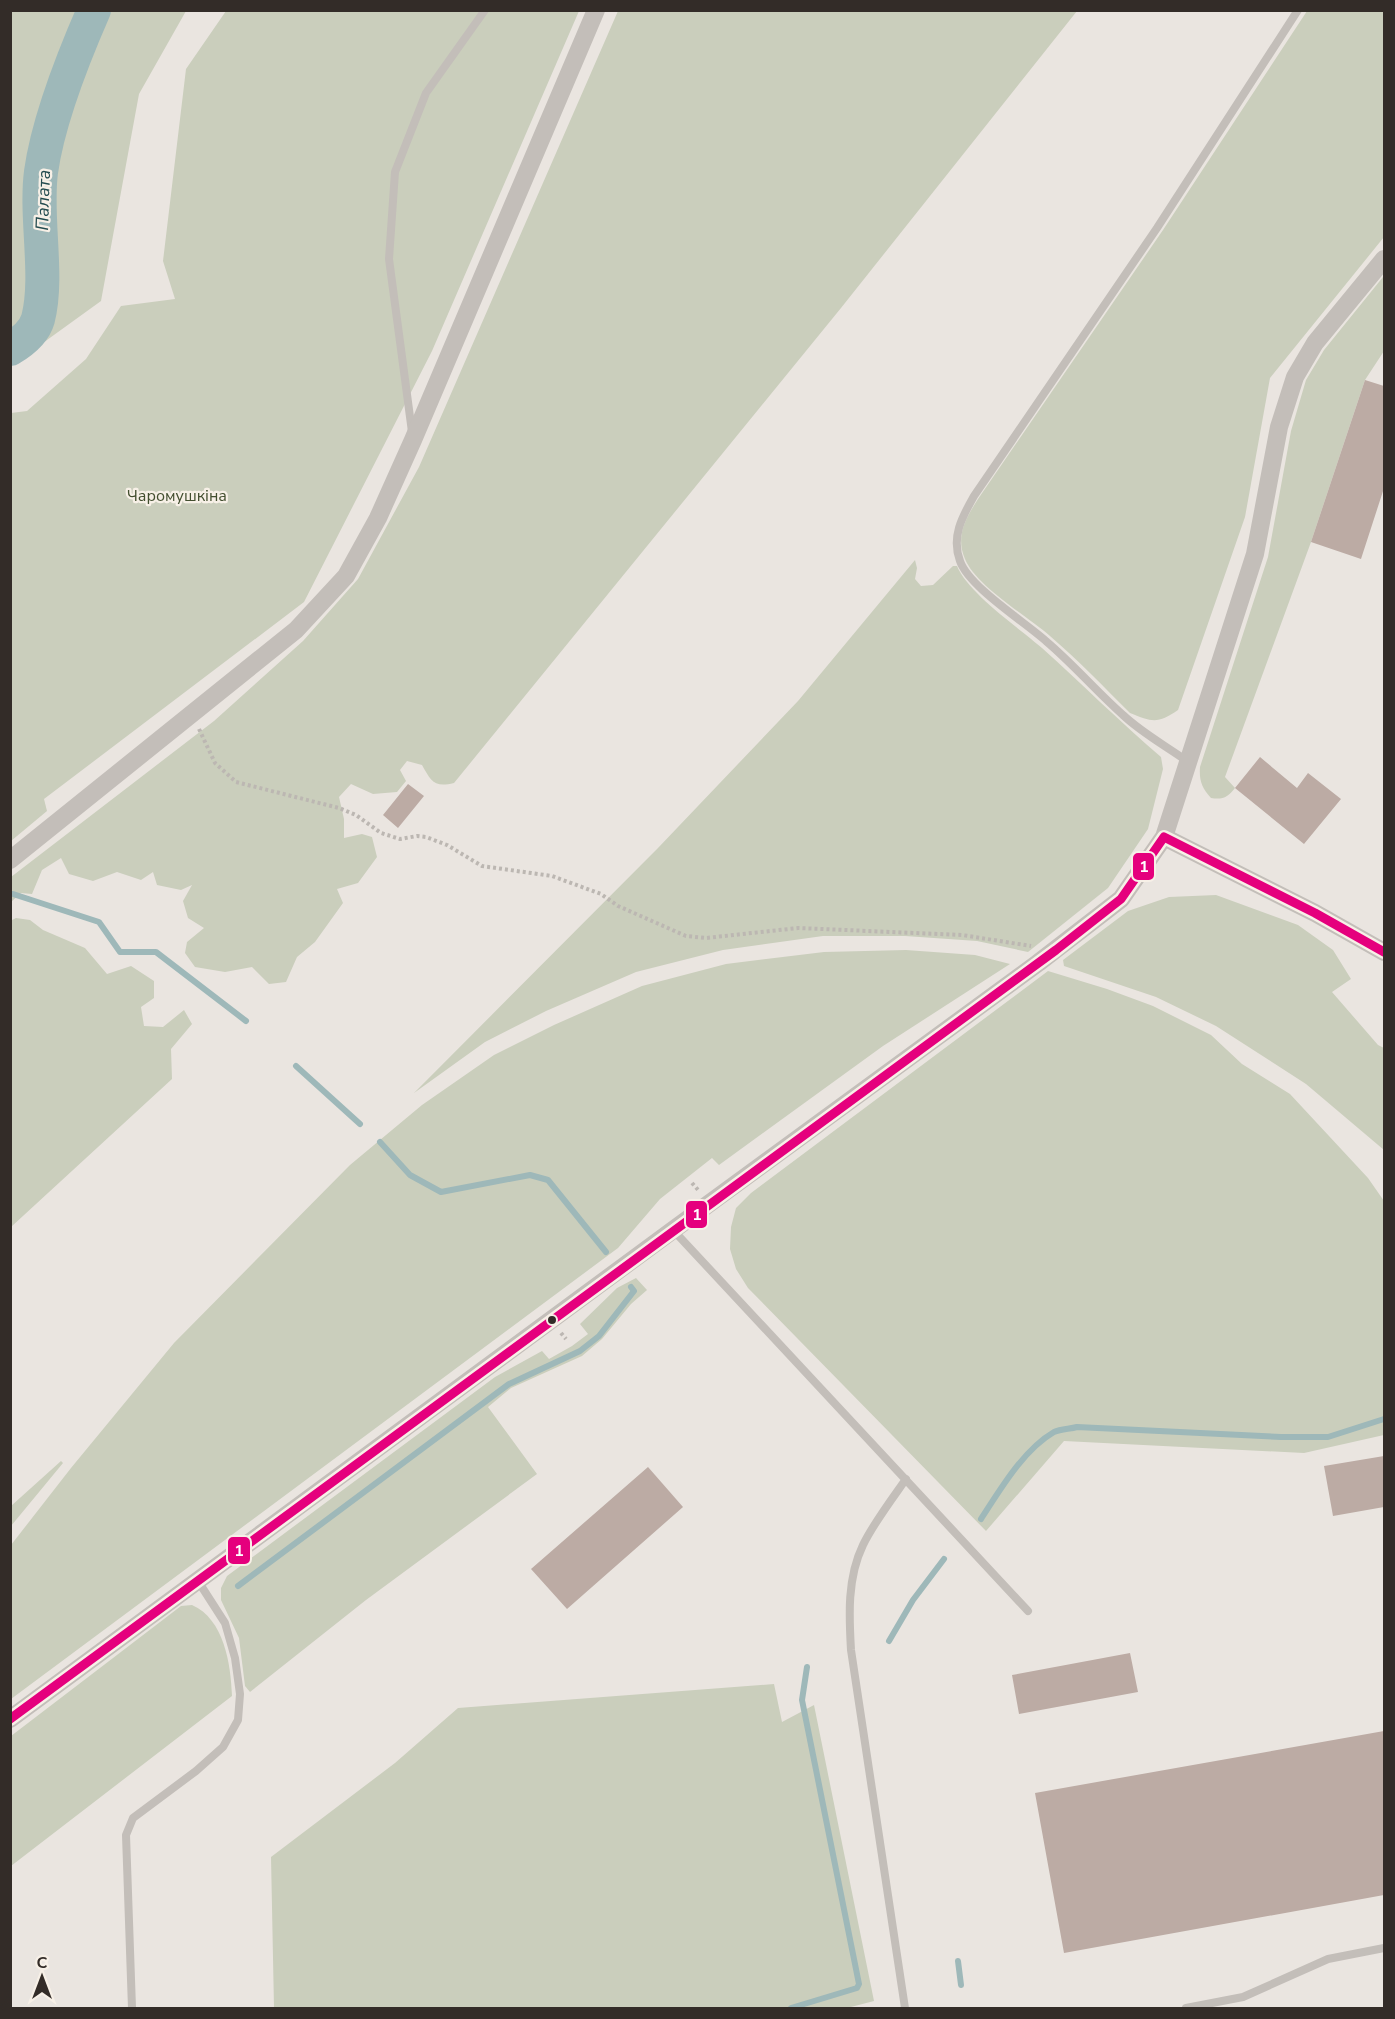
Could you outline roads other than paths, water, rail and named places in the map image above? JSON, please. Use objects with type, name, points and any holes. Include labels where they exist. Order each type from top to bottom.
[{"type":"street","points":[[10,860],[296,630],[346,576],[378,518],[413,440],[596,10]]},
{"type":"street","points":[[10,1719],[1056,950],[1121,899],[1164,837],[1255,554],[1280,427],[1295,377],[1315,343],[1384,259]]},
{"type":"street","points":[[1164,837],[1315,913],[1384,952]]},
{"type":"lane","points":[[413,440],[389,259],[395,172],[426,93],[485,10]]},
{"type":"lane","points":[[1187,761],[1125,717],[1047,642],[984,591],[967,574],[960,562],[957,531],[961,518],[974,496],[1157,228],[1298,10]]},
{"type":"lane","points":[[673,1230],[1028,1611]]},
{"type":"lane","points":[[905,2008],[851,1650],[849,1613],[852,1580],[862,1546],[906,1479]]},
{"type":"lane","points":[[132,2008],[126,1835],[133,1818],[196,1771],[223,1747],[238,1720],[240,1694],[235,1658],[225,1623],[197,1580]]},
{"type":"lane","points":[[1186,2008],[1243,1997],[1328,1959],[1384,1948]]},
{"type":"waterway","name":"Палата","points":[[10,349],[27,337],[34,329],[38,319],[42,284],[40,190],[44,152],[62,90],[94,10]]},
{"type":"waterway","points":[[13,894],[99,922],[120,952],[156,952],[246,1021]]},
{"type":"waterway","points":[[296,1066],[360,1124]]},
{"type":"waterway","points":[[380,1142],[410,1175],[441,1192],[530,1175],[548,1180],[606,1252]]},
{"type":"waterway","points":[[238,1586],[509,1384],[580,1351],[599,1336],[634,1291],[631,1287]]},
{"type":"waterway","points":[[981,1519],[1022,1460],[1043,1440],[1060,1430],[1077,1427],[1281,1437],[1328,1437],[1384,1419]]},
{"type":"waterway","points":[[889,1641],[913,1600],[944,1559]]},
{"type":"waterway","points":[[791,2008],[857,1988],[859,1984],[802,1700],[807,1667]]},
{"type":"waterway","points":[[958,1961],[961,1985]]},
{"type":"park label","name":"Чаромушкіна","points":[[177,495]]}]
